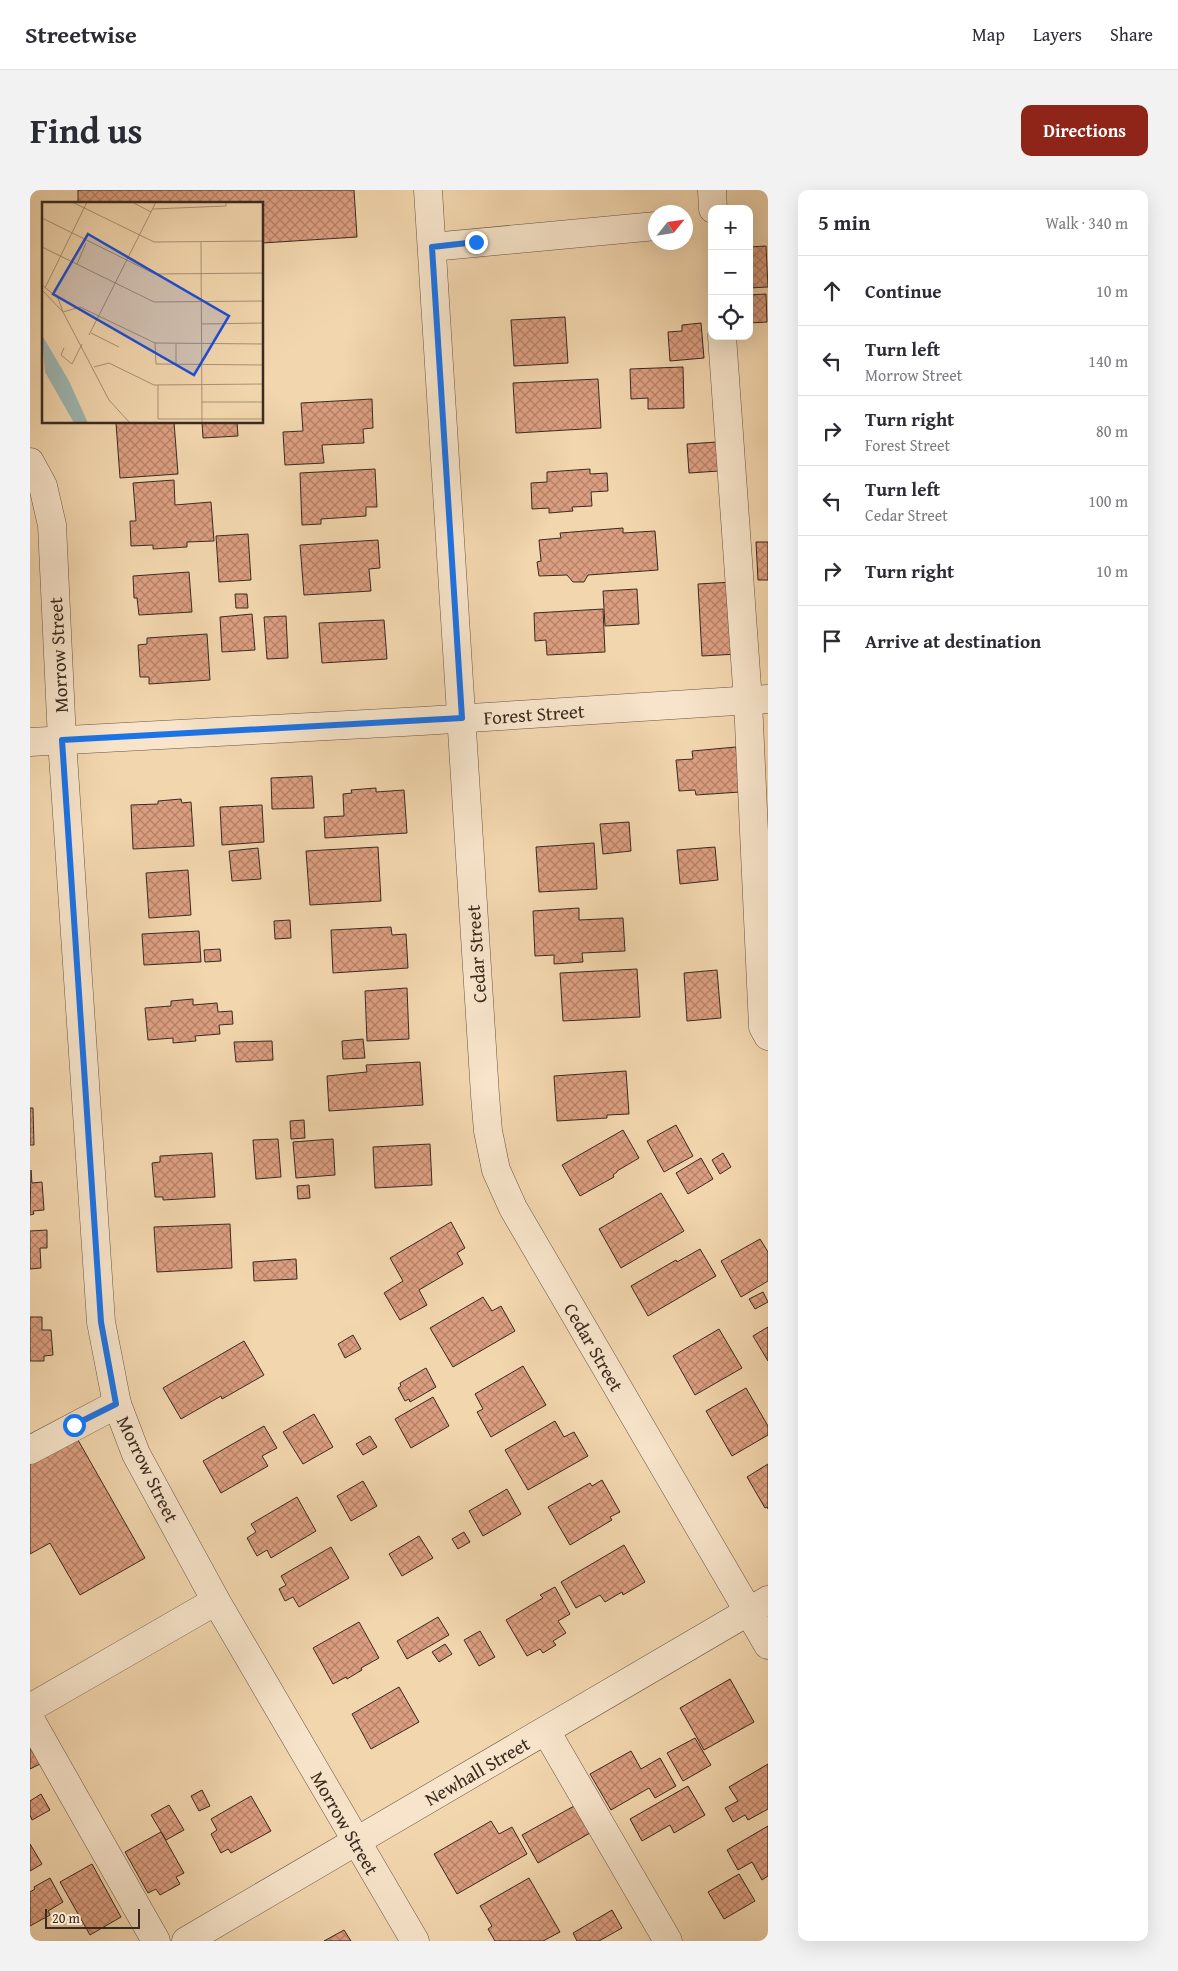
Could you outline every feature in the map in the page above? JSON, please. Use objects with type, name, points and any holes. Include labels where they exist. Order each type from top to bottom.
[{"type":"street","name":"Cedar Street","points":[[428,190],[486,1104],[488,1131],[496,1170],[513,1208],[758,1606],[768,1645]]},
{"type":"street","points":[[712,190],[713,205]]},
{"type":"street","points":[[432,247],[648,227]]},
{"type":"street","points":[[722,340],[758,700],[763,1027],[768,1036]]},
{"type":"street","name":"Morrow Street","points":[[30,462],[43,486],[52,525],[62,740],[101,1322],[116,1404],[136,1454],[216,1601],[414,1941]]},
{"type":"street","name":"Forest Street","points":[[30,742],[758,700]]},
{"type":"street","points":[[30,1450],[116,1404]]},
{"type":"street","points":[[30,1708],[216,1601]]},
{"type":"street","name":"Newhall Street","points":[[186,1941],[758,1606]]},
{"type":"street","points":[[30,1719],[156,1941]]},
{"type":"street","points":[[546,1731],[668,1941]]},
{"type":"building","points":[[78,190],[354,190],[357,237],[264,243],[264,202],[78,202]]},
{"type":"building","points":[[766,246],[768,287],[753,288],[753,247]]},
{"type":"building","points":[[766,294],[767,322],[753,323],[753,295]]},
{"type":"building","points":[[565,317],[568,363],[514,366],[511,320]]},
{"type":"building","points":[[701,323],[704,358],[670,361],[668,332],[682,331],[682,325]]},
{"type":"building","points":[[683,367],[684,408],[648,409],[648,398],[631,399],[630,369]]},
{"type":"building","points":[[598,379],[601,428],[516,433],[513,383]]},
{"type":"building","points":[[372,399],[373,428],[363,429],[364,443],[322,445],[324,463],[285,465],[283,432],[303,431],[301,403]]},
{"type":"building","points":[[116,424],[174,424],[178,474],[120,478]]},
{"type":"building","points":[[202,424],[237,424],[238,436],[203,438]]},
{"type":"building","points":[[717,442],[719,471],[689,473],[687,444]]},
{"type":"building","points":[[375,469],[377,507],[366,507],[366,516],[321,519],[321,524],[302,525],[300,473]]},
{"type":"building","points":[[590,469],[590,474],[607,473],[608,491],[591,492],[592,506],[572,507],[573,511],[549,513],[549,508],[532,509],[531,483],[547,482],[547,472]]},
{"type":"building","points":[[174,480],[175,505],[211,502],[214,541],[187,542],[187,547],[153,549],[153,545],[131,546],[130,521],[136,521],[133,483]]},
{"type":"building","points":[[623,528],[623,533],[655,531],[658,570],[588,575],[584,582],[573,582],[567,575],[539,576],[537,562],[541,561],[539,540],[561,538],[560,533]]},
{"type":"building","points":[[248,534],[251,580],[219,582],[216,536]]},
{"type":"building","points":[[378,540],[380,568],[369,569],[371,591],[304,595],[300,545]]},
{"type":"building","points":[[756,542],[768,542],[768,580],[758,580]]},
{"type":"building","points":[[189,572],[192,612],[139,615],[137,598],[134,598],[133,576]]},
{"type":"building","points":[[733,582],[738,654],[702,656],[698,584]]},
{"type":"building","points":[[637,589],[639,624],[605,626],[603,591]]},
{"type":"building","points":[[235,594],[247,594],[248,608],[236,608]]},
{"type":"building","points":[[603,609],[605,652],[547,655],[546,640],[535,641],[534,613]]},
{"type":"building","points":[[252,614],[255,650],[222,652],[220,617]]},
{"type":"building","points":[[286,616],[288,658],[267,659],[264,617]]},
{"type":"building","points":[[384,620],[387,659],[322,663],[319,623]]},
{"type":"building","points":[[207,634],[210,680],[149,684],[149,677],[140,677],[138,645],[147,644],[147,638]]},
{"type":"building","points":[[736,747],[740,792],[696,795],[695,790],[679,791],[676,760],[693,759],[692,751]]},
{"type":"building","points":[[312,776],[314,808],[272,809],[271,778]]},
{"type":"building","points":[[376,788],[376,792],[404,790],[407,833],[325,838],[324,817],[344,816],[343,794],[352,793],[351,790]]},
{"type":"building","points":[[181,799],[182,803],[191,802],[194,846],[133,849],[131,805],[158,804],[158,801]]},
{"type":"building","points":[[262,805],[264,842],[222,845],[220,807]]},
{"type":"building","points":[[629,822],[631,851],[603,854],[600,824]]},
{"type":"building","points":[[594,843],[597,889],[539,892],[536,847]]},
{"type":"building","points":[[378,847],[381,901],[310,905],[306,851]]},
{"type":"building","points":[[715,847],[718,880],[680,884],[677,850]]},
{"type":"building","points":[[258,848],[261,879],[232,881],[229,851]]},
{"type":"building","points":[[188,870],[191,915],[149,918],[146,873]]},
{"type":"building","points":[[579,908],[579,920],[623,918],[625,951],[582,953],[583,962],[554,964],[554,955],[535,956],[533,911]]},
{"type":"building","points":[[290,920],[291,938],[275,939],[274,921]]},
{"type":"building","points":[[391,927],[392,935],[406,934],[408,968],[333,973],[331,930]]},
{"type":"building","points":[[199,931],[201,962],[144,965],[142,934]]},
{"type":"building","points":[[220,949],[221,961],[205,962],[204,950]]},
{"type":"building","points":[[637,969],[640,1017],[563,1021],[560,973]]},
{"type":"building","points":[[717,970],[721,1018],[687,1021],[684,973]]},
{"type":"building","points":[[407,988],[409,1039],[367,1041],[365,991]]},
{"type":"building","points":[[193,999],[193,1005],[217,1003],[218,1012],[232,1011],[233,1024],[219,1025],[220,1034],[195,1036],[196,1041],[173,1043],[173,1038],[148,1040],[145,1008],[171,1006],[171,1001]]},
{"type":"building","points":[[363,1039],[365,1058],[343,1059],[342,1041]]},
{"type":"building","points":[[272,1041],[273,1060],[236,1062],[234,1042]]},
{"type":"building","points":[[420,1062],[423,1105],[329,1111],[327,1076],[367,1072],[366,1065]]},
{"type":"building","points":[[626,1071],[629,1114],[607,1115],[607,1118],[557,1121],[554,1076]]},
{"type":"building","points":[[30,1108],[33,1108],[34,1145],[30,1145]]},
{"type":"building","points":[[304,1120],[305,1138],[291,1139],[290,1121]]},
{"type":"building","points":[[676,1125],[693,1156],[664,1172],[647,1141]]},
{"type":"building","points":[[623,1130],[639,1158],[617,1171],[613,1175],[614,1177],[580,1196],[562,1165]]},
{"type":"building","points":[[278,1139],[281,1177],[256,1179],[253,1140]]},
{"type":"building","points":[[333,1139],[335,1175],[296,1178],[293,1142]]},
{"type":"building","points":[[430,1144],[432,1185],[375,1188],[373,1147]]},
{"type":"building","points":[[212,1153],[215,1197],[163,1200],[163,1197],[155,1197],[152,1163],[160,1162],[160,1156]]},
{"type":"building","points":[[723,1153],[731,1167],[720,1174],[712,1160]]},
{"type":"building","points":[[701,1158],[713,1179],[688,1194],[676,1173]]},
{"type":"building","points":[[31,1170],[32,1183],[42,1182],[44,1210],[33,1211],[34,1214],[30,1215]]},
{"type":"building","points":[[309,1185],[310,1198],[298,1199],[297,1186]]},
{"type":"building","points":[[661,1193],[684,1231],[621,1268],[599,1229]]},
{"type":"building","points":[[451,1222],[465,1248],[457,1253],[463,1264],[419,1290],[427,1305],[400,1320],[384,1293],[403,1281],[390,1258]]},
{"type":"building","points":[[230,1224],[232,1268],[157,1272],[154,1227]]},
{"type":"building","points":[[47,1230],[47,1248],[40,1248],[41,1268],[30,1269],[30,1231]]},
{"type":"building","points":[[760,1239],[768,1252],[768,1281],[741,1297],[721,1261]]},
{"type":"building","points":[[700,1249],[716,1276],[648,1316],[631,1286],[676,1260],[677,1262]]},
{"type":"building","points":[[296,1259],[297,1279],[254,1281],[253,1262]]},
{"type":"building","points":[[763,1292],[768,1302],[755,1309],[749,1299]]},
{"type":"building","points":[[483,1297],[492,1311],[501,1306],[515,1331],[453,1367],[430,1328]]},
{"type":"building","points":[[30,1317],[42,1317],[42,1330],[51,1330],[53,1355],[44,1356],[44,1361],[30,1361]]},
{"type":"building","points":[[768,1327],[768,1361],[753,1336]]},
{"type":"building","points":[[719,1329],[742,1368],[695,1395],[673,1356]]},
{"type":"building","points":[[353,1335],[361,1349],[345,1358],[338,1344]]},
{"type":"building","points":[[244,1341],[264,1375],[222,1399],[221,1396],[181,1419],[163,1388]]},
{"type":"building","points":[[523,1366],[546,1405],[491,1437],[477,1412],[483,1409],[475,1394]]},
{"type":"building","points":[[426,1368],[436,1387],[410,1402],[409,1399],[405,1401],[398,1388],[401,1386],[400,1383]]},
{"type":"building","points":[[746,1388],[768,1426],[768,1435],[732,1456],[706,1411]]},
{"type":"building","points":[[433,1397],[449,1426],[411,1448],[395,1419]]},
{"type":"building","points":[[314,1414],[333,1447],[303,1464],[283,1432]]},
{"type":"building","points":[[555,1421],[564,1437],[574,1432],[588,1456],[528,1490],[505,1450]]},
{"type":"building","points":[[264,1426],[277,1448],[262,1456],[268,1466],[221,1493],[203,1461]]},
{"type":"building","points":[[74,1433],[145,1558],[80,1595],[50,1543],[30,1554],[30,1458]]},
{"type":"building","points":[[370,1436],[377,1447],[363,1455],[356,1444]]},
{"type":"building","points":[[768,1464],[768,1509],[767,1507],[765,1508],[747,1477]]},
{"type":"building","points":[[602,1480],[620,1512],[610,1517],[612,1520],[570,1545],[548,1507],[590,1483],[592,1486]]},
{"type":"building","points":[[363,1481],[377,1506],[351,1521],[337,1496]]},
{"type":"building","points":[[507,1489],[521,1514],[483,1536],[469,1511]]},
{"type":"building","points":[[297,1497],[316,1531],[271,1558],[267,1550],[257,1556],[247,1538],[256,1532],[251,1524]]},
{"type":"building","points":[[464,1532],[470,1542],[458,1549],[452,1539]]},
{"type":"building","points":[[419,1536],[433,1558],[402,1576],[389,1554]]},
{"type":"building","points":[[624,1545],[645,1582],[623,1595],[622,1592],[605,1602],[600,1595],[576,1608],[561,1582]]},
{"type":"building","points":[[331,1547],[349,1578],[299,1607],[293,1597],[285,1601],[279,1589],[286,1585],[281,1576]]},
{"type":"building","points":[[555,1587],[570,1614],[558,1621],[566,1633],[553,1641],[556,1645],[543,1653],[540,1649],[527,1656],[506,1620],[543,1598],[540,1595]]},
{"type":"building","points":[[438,1617],[449,1635],[407,1659],[397,1641]]},
{"type":"building","points":[[359,1622],[379,1658],[361,1668],[362,1670],[347,1679],[346,1677],[333,1684],[313,1648]]},
{"type":"building","points":[[480,1631],[495,1657],[479,1666],[464,1640]]},
{"type":"building","points":[[445,1644],[452,1654],[439,1662],[432,1652]]},
{"type":"building","points":[[730,1679],[754,1722],[704,1750],[680,1708]]},
{"type":"building","points":[[399,1687],[419,1722],[371,1749],[352,1714]]},
{"type":"building","points":[[695,1738],[711,1765],[683,1781],[667,1753]]},
{"type":"building","points":[[30,1740],[42,1763],[30,1769]]},
{"type":"building","points":[[631,1751],[641,1769],[660,1758],[676,1786],[655,1798],[649,1788],[611,1810],[590,1774]]},
{"type":"building","points":[[768,1764],[768,1809],[748,1820],[745,1815],[733,1822],[725,1808],[738,1801],[729,1787]]},
{"type":"building","points":[[688,1786],[705,1815],[674,1833],[670,1825],[642,1841],[630,1819]]},
{"type":"building","points":[[202,1790],[210,1806],[199,1811],[191,1796]]},
{"type":"building","points":[[41,1794],[50,1810],[32,1820],[30,1801]]},
{"type":"building","points":[[251,1796],[271,1831],[231,1853],[228,1849],[221,1853],[211,1834],[217,1830],[211,1819]]},
{"type":"building","points":[[169,1805],[184,1830],[166,1840],[151,1815]]},
{"type":"building","points":[[574,1806],[590,1833],[538,1863],[522,1835]]},
{"type":"building","points":[[491,1821],[499,1834],[512,1827],[527,1854],[457,1894],[434,1854]]},
{"type":"building","points":[[768,1826],[768,1876],[762,1880],[752,1862],[738,1870],[727,1850]]},
{"type":"building","points":[[161,1832],[184,1873],[176,1877],[180,1884],[160,1895],[156,1889],[148,1893],[125,1852]]},
{"type":"building","points":[[30,1844],[42,1864],[30,1871]]},
{"type":"building","points":[[92,1864],[121,1917],[90,1935],[60,1882]]},
{"type":"building","points":[[739,1874],[755,1901],[724,1919],[708,1892]]},
{"type":"building","points":[[50,1878],[63,1902],[48,1911],[50,1915],[30,1926],[30,1892],[35,1889],[34,1887]]},
{"type":"building","points":[[529,1878],[560,1932],[543,1941],[495,1941],[488,1929],[492,1926],[480,1906]]},
{"type":"building","points":[[612,1910],[622,1928],[599,1941],[577,1941],[573,1933]]},
{"type":"building","points":[[344,1930],[351,1941],[324,1941]]},
{"type":"route","points":[[74,1425],[116,1404],[101,1322],[62,740],[462,718],[432,247],[476,242]]}]
